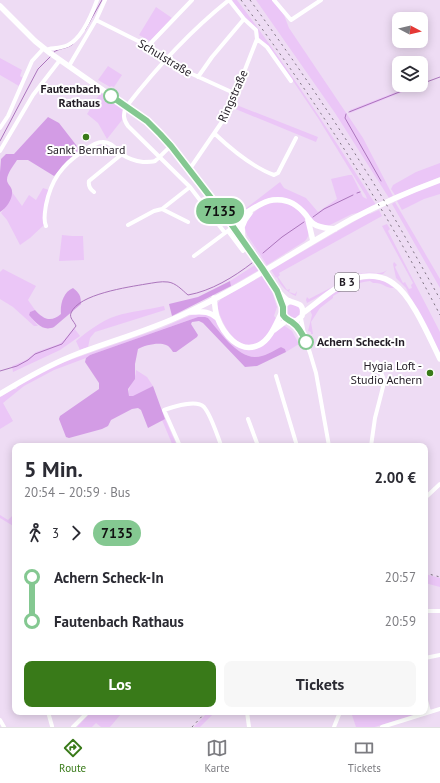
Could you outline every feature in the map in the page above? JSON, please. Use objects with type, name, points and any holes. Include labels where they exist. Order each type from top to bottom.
[{"type":"main road","points":[[0,6],[35,41],[147,121],[160,134],[229,221],[277,291],[284,298],[300,305],[302,315]]},
{"type":"main road","points":[[0,394],[53,364],[73,355],[146,330],[188,312],[254,277],[313,241],[368,211],[440,180]]},
{"type":"main road","points":[[229,221],[238,219],[268,201],[285,200],[296,205],[314,224],[319,238]]},
{"type":"main road","points":[[233,227],[244,220],[253,210]]},
{"type":"main road","points":[[307,217],[313,241]]},
{"type":"main road","points":[[243,242],[242,227],[244,220]]},
{"type":"main road","points":[[314,224],[335,229]]},
{"type":"main road","name":"B 3","points":[[290,321],[302,315],[318,301],[344,284],[356,278],[373,276],[388,280],[405,295],[440,359]]},
{"type":"main road","points":[[272,332],[290,321],[283,315],[283,310],[277,291]]},
{"type":"main road","points":[[212,300],[212,313]]},
{"type":"main road","points":[[212,300],[217,318]]},
{"type":"main road","points":[[188,312],[205,311],[212,313],[217,318],[231,340],[241,346],[252,347],[264,341],[272,332],[286,303],[290,301]]},
{"type":"main road","name":"B 3","points":[[300,305],[318,301]]},
{"type":"street","points":[[0,128],[8,116],[32,61],[49,52],[49,49],[66,46],[75,38],[89,20],[98,0]]},
{"type":"street","points":[[69,66],[96,20],[105,0]]},
{"type":"street","points":[[148,46],[192,0]]},
{"type":"street","points":[[274,0],[291,20],[321,0]]},
{"type":"street","points":[[243,251],[190,188],[124,122],[124,111],[166,58],[196,28],[230,1],[244,19],[256,30],[257,38],[268,47],[291,81]]},
{"type":"street","points":[[198,77],[212,57],[244,19]]},
{"type":"street","name":"Schulstraße","points":[[96,20],[148,46],[181,69],[236,94]]},
{"type":"street","name":"Ringstraße","points":[[189,170],[228,113],[257,38]]},
{"type":"street","points":[[0,151],[33,95],[60,60]]},
{"type":"street","points":[[215,134],[242,157],[274,175],[278,173],[296,138]]},
{"type":"street","points":[[46,226],[44,221],[45,209],[50,188],[58,174],[73,158],[93,145],[102,142],[109,143],[122,154],[137,161],[147,162],[155,160],[171,146]]},
{"type":"street","points":[[94,192],[90,188],[89,181],[122,154]]},
{"type":"street","points":[[128,225],[154,211],[162,209],[190,188]]},
{"type":"street","points":[[162,209],[188,222]]},
{"type":"street","points":[[194,256],[233,227]]},
{"type":"street","points":[[302,315],[304,336],[316,373],[328,443]]},
{"type":"street","points":[[290,321],[304,336]]},
{"type":"street","points":[[371,443],[375,418],[384,380],[377,362]]},
{"type":"street","points":[[276,376],[296,443]]},
{"type":"street","points":[[179,443],[164,410],[182,404],[204,406],[220,443]]},
{"type":"street","points":[[248,419],[257,443]]},
{"type":"street","points":[[428,495],[440,484]]},
{"type":"street","points":[[428,611],[440,611]]},
{"type":"street","points":[[428,657],[440,655]]},
{"type":"street","points":[[428,708],[429,712],[440,709]]},
{"type":"street","points":[[49,715],[51,727]]},
{"type":"street","points":[[73,727],[85,715]]},
{"type":"street","points":[[247,715],[249,727]]},
{"type":"street","points":[[334,727],[339,715]]},
{"type":"street","points":[[382,727],[420,715]]},
{"type":"street","points":[[0,720],[4,727]]},
{"type":"shaded area","points":[[237,0],[291,75],[376,205],[366,211],[352,214],[328,226],[318,225],[293,201],[282,197],[273,197],[264,200],[238,216],[231,216],[226,211],[233,214],[240,213],[280,182],[284,188],[306,198],[318,212],[337,199],[331,179],[349,175],[352,175],[363,197],[367,199],[318,118],[287,72],[259,38],[258,30],[248,21],[232,1]]},
{"type":"shaded area","points":[[256,0],[272,0],[284,15],[289,28],[363,138],[393,196],[389,198],[335,113]]},
{"type":"shaded area","points":[[156,7],[172,18],[150,41],[139,35]]},
{"type":"shaded area","points":[[0,58],[22,70],[20,76],[23,78],[19,86],[0,75]]},
{"type":"shaded area","points":[[108,66],[122,75],[114,87],[110,87],[98,80]]},
{"type":"shaded area","points":[[101,92],[109,101],[123,108],[122,120],[107,139],[98,123],[87,114]]},
{"type":"shaded area","points":[[396,92],[402,92],[350,113],[350,110]]},
{"type":"shaded area","points":[[234,104],[318,137],[316,142],[233,108]]},
{"type":"shaded area","points":[[48,117],[59,123],[80,150],[54,176],[28,160],[17,160],[7,177],[12,194],[7,206],[0,212],[1,159],[6,154],[14,154]]},
{"type":"shaded area","points":[[440,163],[440,177],[395,195],[391,189],[393,185],[416,172]]},
{"type":"shaded area","points":[[440,182],[440,194],[424,199],[402,210],[397,201]]},
{"type":"shaded area","points":[[43,188],[49,190],[44,225],[20,245],[7,220],[1,213],[10,201],[12,192],[22,206],[29,195],[36,200]]},
{"type":"shaded area","points":[[274,202],[288,204],[297,209],[304,217],[309,232],[305,241],[267,265],[247,235],[244,225],[257,210]]},
{"type":"shaded area","points":[[395,202],[440,279],[440,288],[392,204]]},
{"type":"shaded area","points":[[379,210],[382,216],[279,273],[280,275],[278,277],[287,290],[290,289],[289,292],[295,294],[297,291],[296,296],[290,293],[284,288],[271,270],[369,213],[370,214]]},
{"type":"shaded area","points":[[387,224],[390,229],[388,231],[440,332],[440,354],[406,288],[396,278],[393,264],[394,262],[397,265],[395,267],[403,283],[405,282],[409,289],[412,288],[411,285],[413,283],[382,226]]},
{"type":"shaded area","points":[[62,235],[83,236],[84,260],[59,261]]},
{"type":"shaded area","points":[[246,235],[274,278],[262,264]]},
{"type":"shaded area","points":[[255,265],[259,270],[231,286],[230,281]]},
{"type":"shaded area","points":[[3,269],[36,286],[28,300],[35,310],[30,312],[29,315],[38,326],[34,326],[13,307],[0,299],[0,272]]},
{"type":"shaded area","points":[[385,272],[383,274],[362,275],[345,281],[307,303],[307,297],[309,299],[338,284],[337,281],[361,274]]},
{"type":"shaded area","points":[[262,276],[271,289],[277,307],[274,316],[277,319],[262,340],[254,344],[246,345],[238,342],[226,328],[217,304],[221,299]]},
{"type":"shaded area","points":[[374,279],[384,281],[394,288],[370,281],[356,284],[347,288],[333,296],[333,298],[320,308],[311,322],[313,334],[308,331],[312,315],[310,310],[332,294],[356,281]]},
{"type":"shaded area","points":[[230,281],[231,286],[172,316],[169,304],[198,297]]},
{"type":"shaded area","points":[[73,288],[77,291],[81,298],[81,304],[54,327],[43,328],[29,315],[30,312],[35,310],[47,319],[57,317],[61,314],[62,303],[67,292]]},
{"type":"shaded area","points":[[293,303],[300,308],[301,311],[296,318],[293,319],[286,314],[285,311],[290,304]]},
{"type":"shaded area","points":[[164,306],[165,310],[95,332],[90,338],[88,347],[80,350],[76,341],[100,323],[122,314]]},
{"type":"shaded area","points":[[196,313],[206,313],[215,319],[227,339],[232,344],[244,349],[267,342],[282,324],[292,331],[299,344],[286,352],[285,349],[281,347],[262,356],[248,356],[235,348],[208,318],[198,317],[90,355],[86,358],[54,370],[24,386],[3,403],[13,421],[0,429],[0,397],[16,389],[18,385],[52,367],[162,328]]},
{"type":"shaded area","points":[[198,317],[208,318],[235,348],[248,356],[262,356],[281,347],[285,349],[286,352],[257,366],[245,367],[203,323],[199,321],[192,322],[191,324],[198,335],[197,337],[176,352],[173,352],[167,345],[163,344],[148,345],[138,349],[135,364],[135,379],[128,389],[129,396],[133,396],[153,386],[165,419],[148,428],[141,410],[138,408],[132,409],[111,420],[108,426],[102,429],[69,438],[66,437],[59,419],[60,416],[99,389],[99,383],[85,362],[86,358],[90,355]]},
{"type":"shaded area","points":[[74,328],[80,336],[60,350],[13,372],[12,366],[26,360],[36,352],[59,344]]},
{"type":"shaded area","points":[[136,370],[147,377],[153,386],[133,397],[129,396],[129,389],[135,378]]},
{"type":"shaded area","points":[[165,419],[176,443],[172,443],[162,420]]},
{"type":"shaded area","points":[[0,515],[8,520],[12,516],[12,525],[0,518]]},
{"type":"shaded area","points":[[428,575],[440,578],[440,587],[428,584]]},
{"type":"shaded area","points":[[88,715],[120,715],[110,727],[101,727],[96,723],[92,727],[77,727]]},
{"type":"shaded area","points":[[205,715],[212,715],[200,727],[194,727]]},
{"type":"shaded area","points":[[352,715],[413,715],[375,727],[356,727]]},
{"type":"waterway","points":[[85,30],[102,0]]},
{"type":"waterway","points":[[54,52],[73,44]]},
{"type":"waterway","points":[[0,141],[38,69],[51,56]]},
{"type":"waterway","points":[[428,81],[440,77]]},
{"type":"waterway","points":[[349,112],[399,92]]},
{"type":"waterway","points":[[346,114],[345,118],[381,181]]},
{"type":"waterway","points":[[313,217],[324,209],[353,195]]},
{"type":"waterway","points":[[263,253],[282,237],[304,222]]},
{"type":"waterway","points":[[0,371],[17,366],[35,354],[62,344],[76,326],[71,318],[71,313],[76,306],[93,296],[117,289],[163,282],[174,284],[188,295],[214,287],[252,263]]},
{"type":"railway","points":[[241,0],[347,153],[395,233],[440,315]]},
{"type":"railway","points":[[250,0],[280,41],[350,146],[384,200],[440,299]]},
{"type":"railway","points":[[428,574],[440,577]]},
{"type":"railway","points":[[192,727],[203,715]]},
{"type":"bus line","name":"7135","points":[[111,96],[147,121],[171,146],[211,200],[229,221],[262,268],[277,291],[283,307],[283,315],[287,320],[299,328],[306,342]]},
{"type":"place","name":"Fautenbach Rathaus","points":[[111,96]]},
{"type":"place","name":"Sankt Bernhard","points":[[86,137]]},
{"type":"place","name":"Achern Scheck-In","points":[[306,342]]},
{"type":"place","name":"Hygia Loft - Studio Achern","points":[[430,373]]}]
